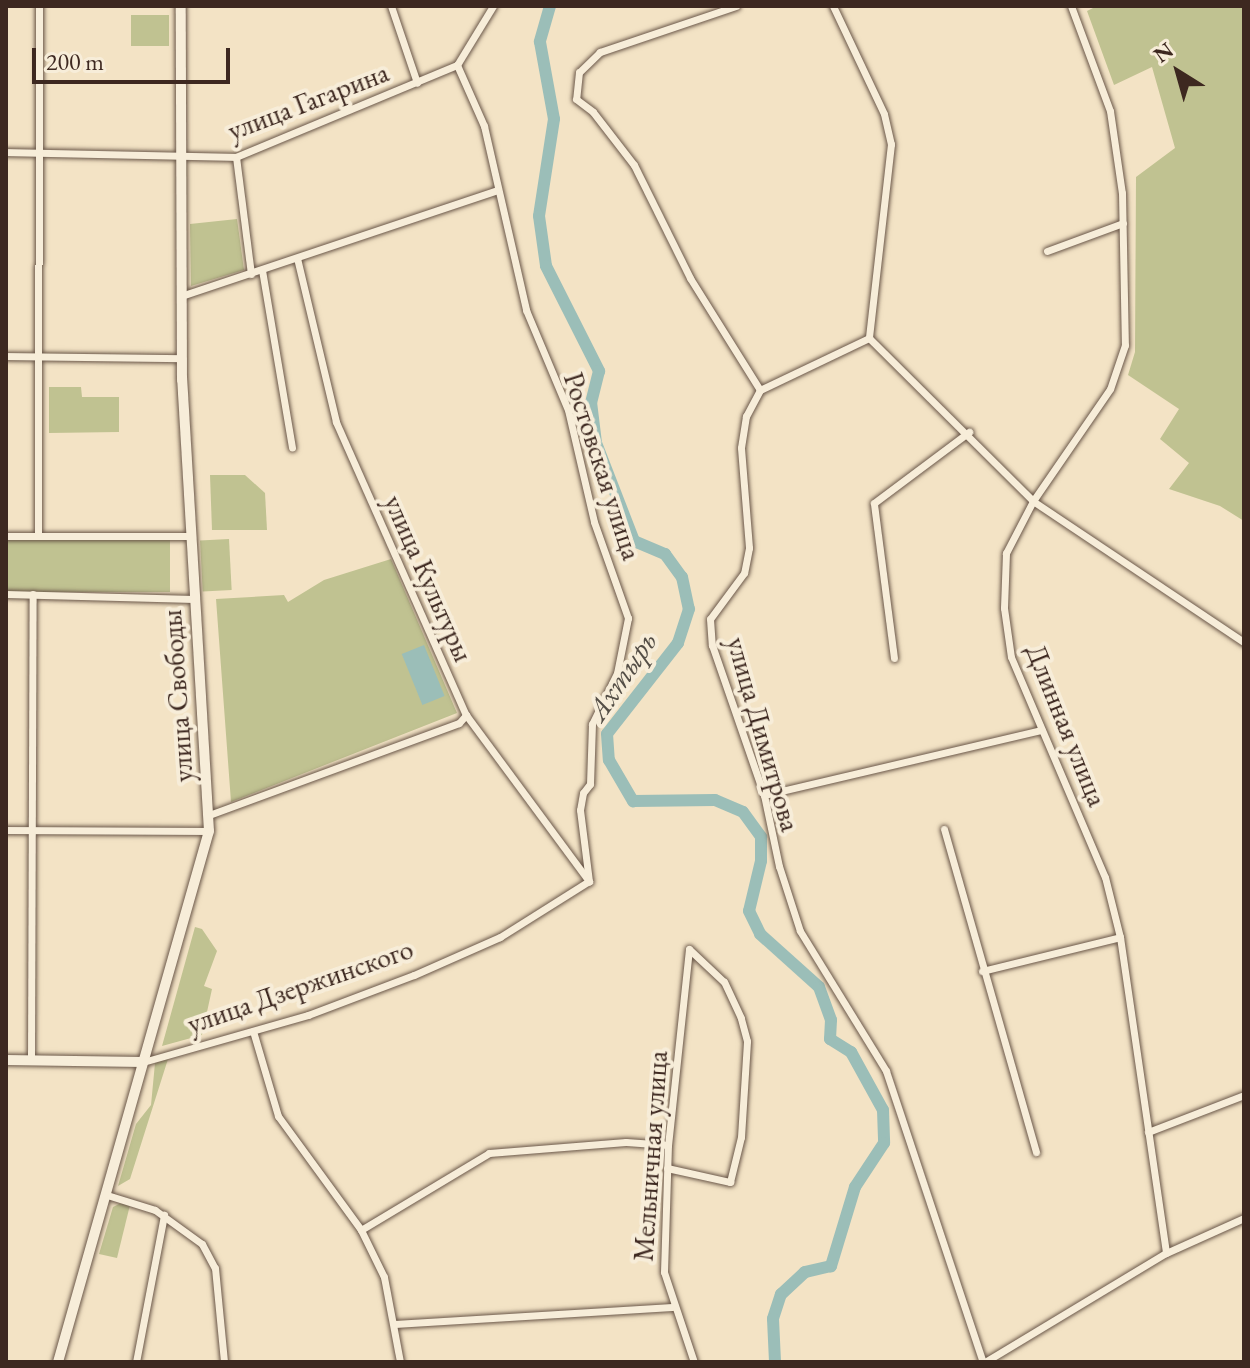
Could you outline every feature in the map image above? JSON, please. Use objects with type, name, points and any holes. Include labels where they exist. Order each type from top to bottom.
[{"type":"street","points":[[38,536],[39,6]]},
{"type":"street","name":"улица Свободы","points":[[58,1362],[209,831],[182,358],[181,6]]},
{"type":"street","points":[[391,6],[417,83]]},
{"type":"street","points":[[457,65],[493,6]]},
{"type":"street","points":[[736,6],[600,52],[579,72],[576,99],[593,112],[634,165],[690,278],[760,390],[869,338]]},
{"type":"street","points":[[833,6],[884,114],[891,144],[869,338]]},
{"type":"street","name":"Длинная улица","points":[[1071,6],[1110,111],[1123,223],[1125,345],[1110,389],[1033,501],[1006,553],[1004,608],[1011,657],[1105,877],[1120,937],[1166,1253]]},
{"type":"street","name":"улица Гагарина","points":[[6,152],[236,157],[457,65]]},
{"type":"street","name":"Ростовская улица","points":[[457,65],[484,126],[526,310],[568,410],[594,522],[628,618],[622,660],[590,737],[590,784],[580,810],[589,881]]},
{"type":"street","points":[[236,157],[251,274]]},
{"type":"street","points":[[181,296],[498,190]]},
{"type":"street","points":[[1047,251],[1123,223]]},
{"type":"street","name":"улица Культуры","points":[[297,258],[336,422],[466,715],[589,881]]},
{"type":"street","points":[[262,270],[292,447]]},
{"type":"street","points":[[869,338],[969,432],[1033,501],[1244,642]]},
{"type":"street","points":[[6,356],[182,358]]},
{"type":"street","name":"улица Димитрова","points":[[760,390],[746,416],[741,448],[749,548],[744,573],[710,619],[712,645],[764,795],[800,931],[886,1071],[984,1362]]},
{"type":"street","points":[[894,658],[874,503],[969,432]]},
{"type":"street","points":[[6,536],[191,536]]},
{"type":"street","points":[[6,594],[194,599]]},
{"type":"street","points":[[31,1060],[33,594]]},
{"type":"street","points":[[209,815],[459,723],[466,715]]},
{"type":"street","points":[[764,795],[1042,730]]},
{"type":"street","points":[[944,829],[1036,1152]]},
{"type":"street","points":[[6,830],[209,831]]},
{"type":"street","name":"улица Дзержинского","points":[[6,1060],[143,1062],[253,1031],[414,975],[500,937],[589,881]]},
{"type":"street","points":[[982,971],[1120,937]]},
{"type":"street","name":"Мельничная улица","points":[[667,1168],[730,1182],[741,1137],[747,1041],[724,982],[689,949],[668,1145],[667,1168],[664,1272],[672,1307],[694,1362]]},
{"type":"street","points":[[253,1031],[278,1116],[361,1230],[384,1277],[400,1362]]},
{"type":"street","points":[[1148,1132],[1244,1095]]},
{"type":"street","points":[[361,1230],[489,1153],[626,1142],[668,1145]]},
{"type":"street","points":[[107,1195],[164,1215],[202,1244],[215,1268],[224,1362]]},
{"type":"street","points":[[136,1362],[164,1215]]},
{"type":"street","points":[[984,1362],[1166,1253],[1244,1218]]},
{"type":"street","points":[[394,1324],[672,1307]]},
{"type":"green space","points":[[1097,6],[1244,6],[1244,521],[1220,506],[1169,489],[1189,463],[1160,439],[1179,409],[1128,375],[1135,352],[1136,177],[1175,148],[1152,67],[1114,85],[1087,11]]},
{"type":"green space","points":[[131,15],[169,15],[169,46],[131,46]]},
{"type":"green space","points":[[237,219],[244,270],[191,286],[190,224]]},
{"type":"green space","points":[[49,387],[81,387],[82,397],[119,397],[119,432],[49,433]]},
{"type":"green space","points":[[210,475],[245,475],[265,493],[267,530],[212,530]]},
{"type":"green space","points":[[229,539],[232,590],[203,591],[200,541]]},
{"type":"green space","points":[[6,540],[170,540],[170,592],[6,592]]},
{"type":"green space","points":[[391,559],[457,713],[231,802],[216,599],[284,595],[288,602],[324,580]]},
{"type":"green space","points":[[195,927],[202,929],[217,951],[204,986],[212,989],[202,1035],[162,1046]]},
{"type":"green space","points":[[168,1059],[130,1179],[118,1186],[136,1124],[151,1105],[155,1063]]},
{"type":"green space","points":[[121,1203],[130,1205],[117,1258],[99,1254],[113,1207]]},
{"type":"water","points":[[424,645],[445,696],[422,705],[402,654]]},
{"type":"waterway","name":"Ахтырь","points":[[550,6],[540,42],[554,119],[539,216],[546,266],[599,371],[591,402],[596,443],[634,541],[665,554],[682,577],[689,609],[678,643],[607,734],[609,760],[633,801],[715,800],[743,812],[761,837],[761,861],[749,911],[760,934],[819,987],[831,1020],[830,1039],[851,1052],[883,1110],[884,1143],[855,1187],[831,1266],[805,1272],[781,1294],[773,1319],[775,1362]]}]
